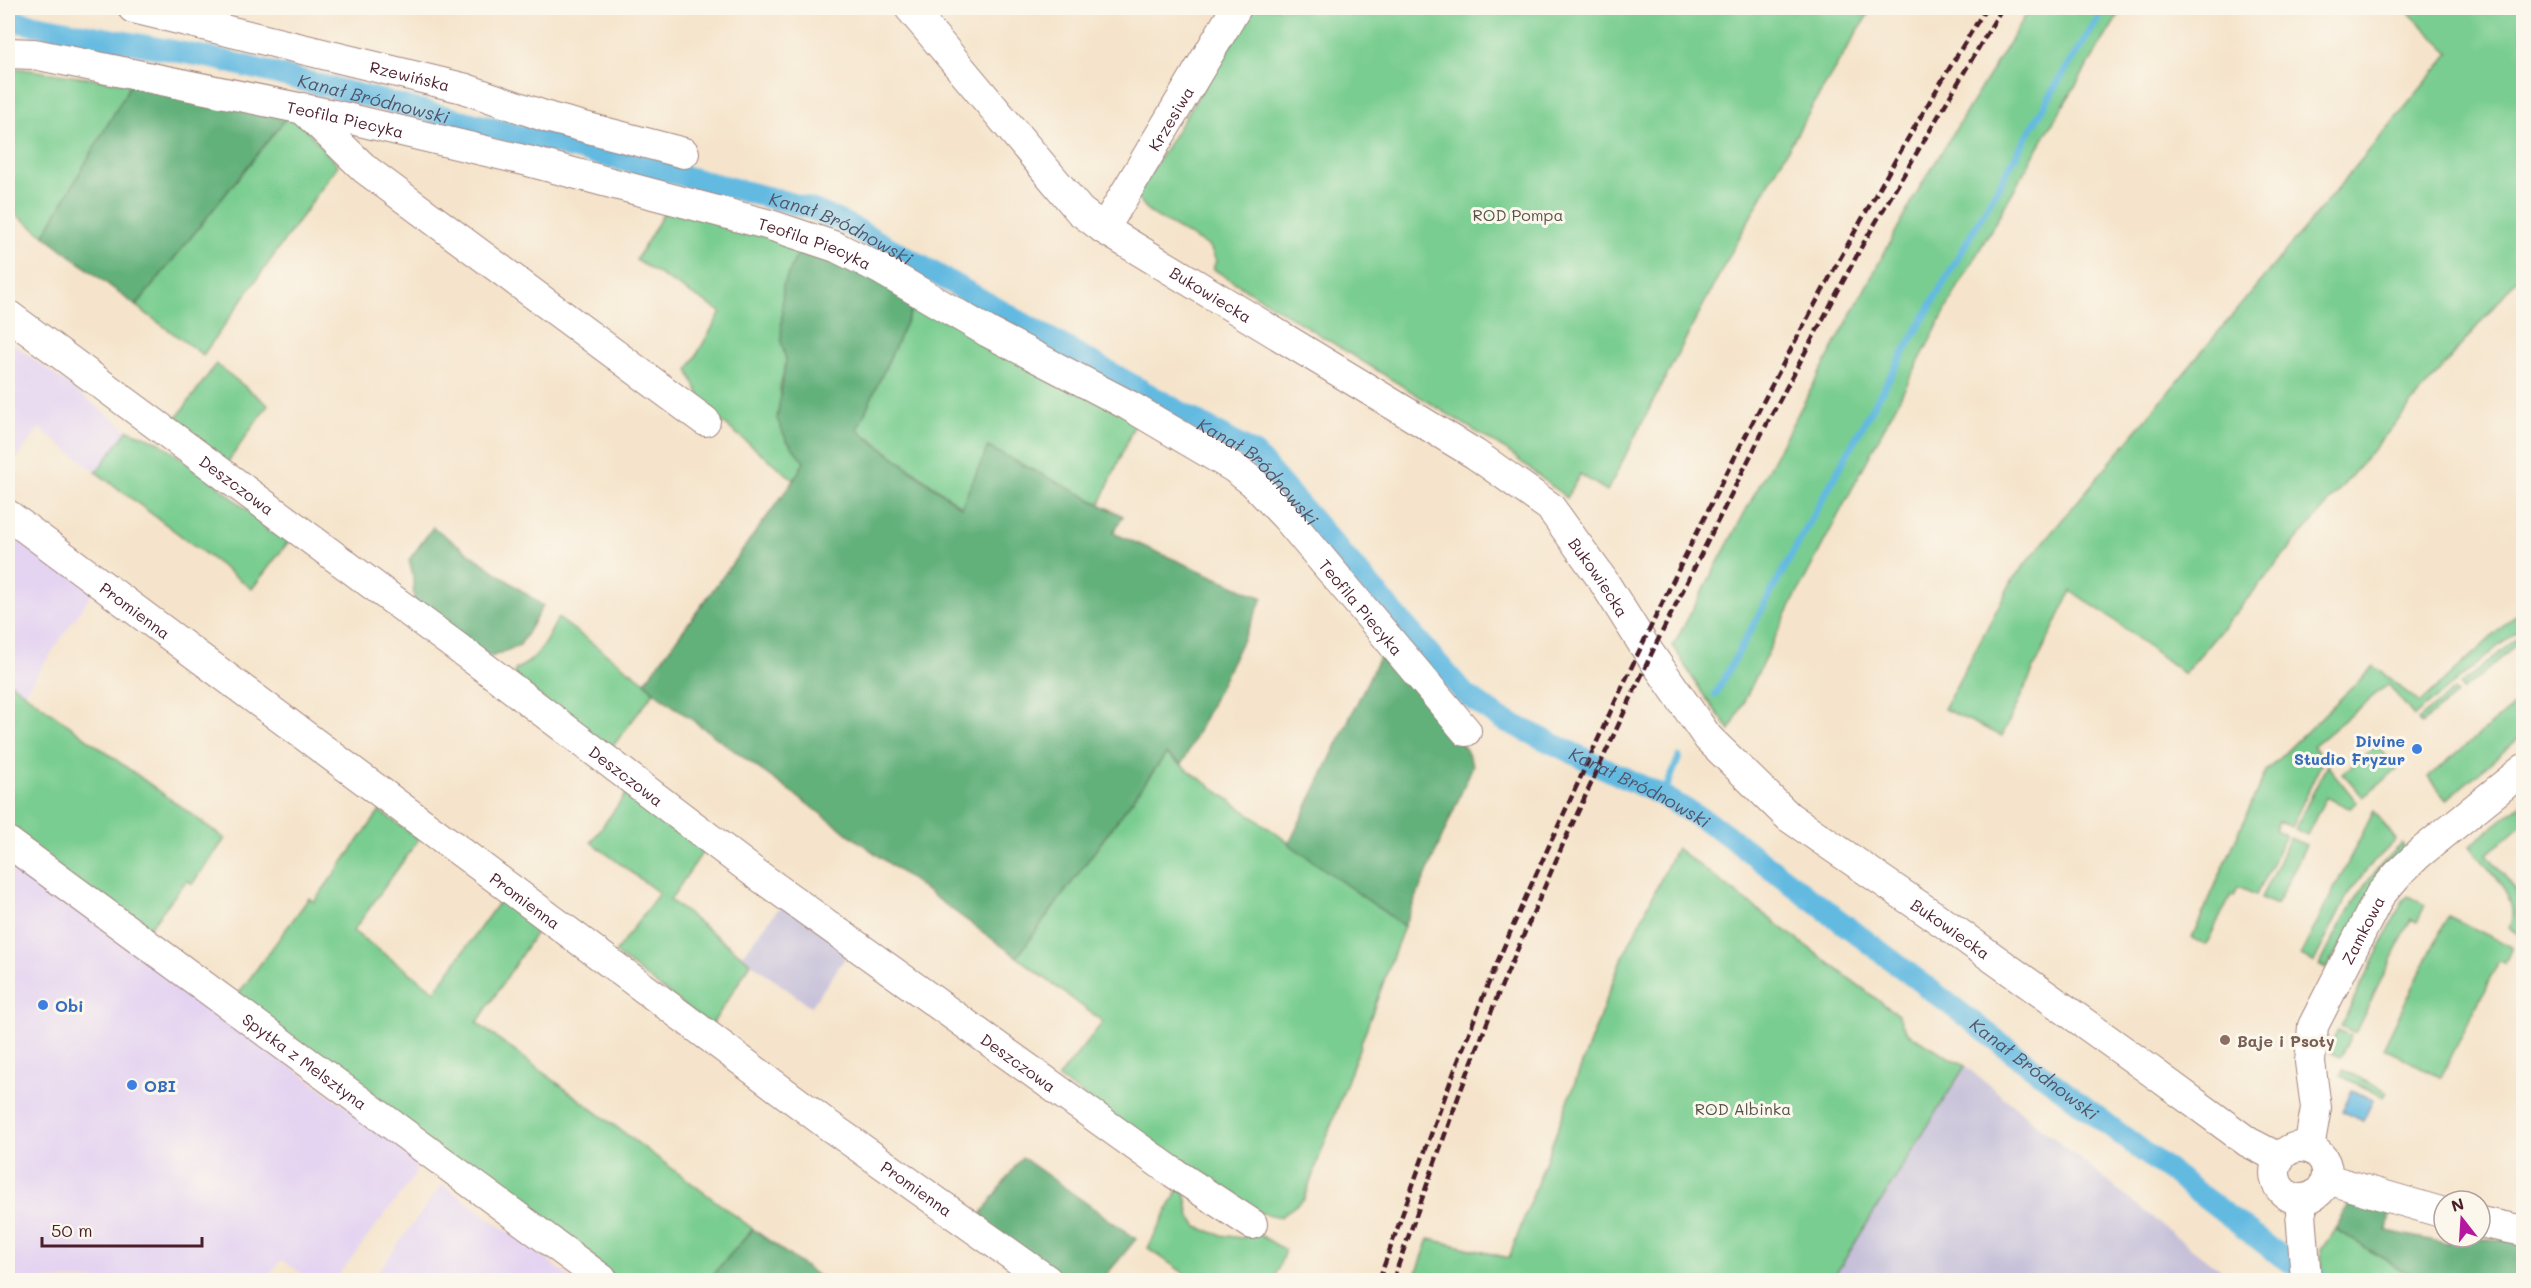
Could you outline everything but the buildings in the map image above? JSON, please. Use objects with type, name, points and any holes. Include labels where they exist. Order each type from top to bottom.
[{"type":"street","name":"Rzewińska","points":[[133,8],[463,88],[550,118],[684,153]]},
{"type":"street","name":"Krzesiwa","points":[[1104,229],[1236,8]]},
{"type":"street","name":"Bukowiecka","points":[[917,11],[1080,211],[1104,229],[1475,454],[1550,507],[1602,579],[1643,644],[1708,738],[1781,810],[2248,1142],[2279,1158]]},
{"type":"street","name":"Teofila Piecyka","points":[[8,53],[34,54],[302,108],[528,161],[770,225],[836,247],[880,269],[988,332],[1128,405],[1233,467],[1252,482],[1287,518],[1466,731]]},
{"type":"street","points":[[302,108],[365,169],[705,421]]},
{"type":"street","name":"Deszczowa","points":[[8,315],[469,656],[755,873],[1168,1169],[1252,1224]]},
{"type":"street","name":"Promienna","points":[[8,515],[828,1125],[1047,1281]]},
{"type":"street","name":"Zamkowa","points":[[2309,1148],[2316,1108],[2310,1062],[2313,1026],[2380,895],[2420,853],[2523,769]]},
{"type":"street","name":"Spytka z Melsztyna","points":[[8,842],[603,1281]]},
{"type":"street","points":[[2292,1148],[2309,1148],[2324,1160],[2327,1179],[2318,1194],[2301,1199],[2291,1198],[2278,1185],[2276,1167],[2279,1158],[2292,1148]]},
{"type":"street","points":[[2327,1179],[2432,1210]]},
{"type":"street","points":[[2301,1199],[2306,1281]]},
{"type":"street","points":[[2492,1224],[2523,1231]]},
{"type":"shaded area","points":[[8,340],[128,430],[96,472],[39,428],[8,471]]},
{"type":"shaded area","points":[[8,528],[93,592],[24,693],[8,681]]},
{"type":"shaded area","name":"OBI","points":[[8,857],[414,1157],[416,1174],[337,1277],[312,1280],[281,1260],[266,1280],[8,1280]]},
{"type":"shaded area","points":[[782,904],[850,951],[811,1007],[742,956]]},
{"type":"shaded area","points":[[1965,1066],[2164,1227],[2233,1280],[1832,1280]]},
{"type":"shaded area","points":[[442,1184],[574,1280],[372,1280]]},
{"type":"green space","name":"ROD Pompa","points":[[1253,8],[1872,8],[1767,186],[1607,491],[1580,474],[1567,498],[1506,450],[1213,269],[1216,261],[1210,247],[1150,213],[1136,196]]},
{"type":"green space","points":[[2030,8],[2123,8],[2049,129],[1958,287],[1790,607],[1730,730],[1700,690],[1673,646],[1917,192]]},
{"type":"green space","points":[[2404,8],[2523,8],[2523,272],[2184,674],[2110,617],[2071,591],[2002,736],[1944,709],[2013,579],[2450,53]]},
{"type":"green space","points":[[8,67],[131,84],[44,235],[8,209]]},
{"type":"green space","points":[[131,84],[291,112],[136,306],[44,235]]},
{"type":"green space","points":[[291,112],[338,165],[203,355],[136,306]]},
{"type":"green space","points":[[670,203],[804,240],[781,341],[787,360],[780,387],[786,439],[805,462],[794,480],[706,409],[688,370],[721,312],[636,260]]},
{"type":"green space","points":[[804,240],[918,296],[857,430],[961,507],[988,447],[1123,516],[1113,533],[1263,598],[1182,764],[1166,754],[1017,957],[654,692],[645,682],[794,480],[804,462],[786,439],[777,419],[786,360],[781,341],[783,285]]},
{"type":"green space","points":[[918,296],[1137,419],[1100,504],[988,447],[962,507],[857,429]]},
{"type":"green space","points":[[216,364],[268,405],[225,466],[170,427]]},
{"type":"green space","points":[[128,430],[157,441],[212,480],[269,532],[292,537],[252,589],[96,472]]},
{"type":"green space","points":[[433,527],[543,606],[520,645],[491,657],[414,603],[413,576],[409,560]]},
{"type":"green space","points":[[2523,608],[2523,626],[2414,716],[2388,684],[2313,746],[2323,760],[2291,827],[2279,821],[2275,830],[2286,835],[2256,895],[2238,887],[2234,896],[2231,895],[2206,945],[2192,938],[2266,771],[2374,666],[2420,703]]},
{"type":"green space","points":[[558,618],[645,682],[654,692],[607,754],[514,674],[516,669],[536,654]]},
{"type":"green space","points":[[2520,636],[2523,640],[2463,690],[2460,685]]},
{"type":"green space","points":[[1384,647],[1466,750],[1473,765],[1404,926],[1289,844]]},
{"type":"green space","points":[[8,681],[225,839],[192,884],[187,880],[143,936],[8,834]]},
{"type":"green space","points":[[2454,690],[2457,694],[2421,724],[2418,720]]},
{"type":"green space","points":[[2523,698],[2523,735],[2446,800],[2428,777]]},
{"type":"green space","points":[[2377,745],[2397,769],[2363,797],[2343,773]]},
{"type":"green space","points":[[1166,754],[1404,926],[1304,1199],[1280,1217],[1253,1211],[1058,1078],[1103,1022],[1017,957]]},
{"type":"green space","points":[[2327,765],[2357,802],[2349,808],[2326,797],[2307,835],[2295,829]]},
{"type":"green space","points":[[631,787],[707,846],[670,900],[751,963],[711,1026],[615,953],[659,893],[591,842]]},
{"type":"green space","points":[[2523,803],[2523,824],[2487,854],[2523,899],[2523,936],[2509,928],[2512,917],[2507,895],[2494,874],[2470,846]]},
{"type":"green space","points":[[380,811],[419,839],[353,931],[435,991],[500,900],[540,926],[477,1023],[753,1229],[708,1280],[616,1280],[233,1001],[309,898],[314,902]]},
{"type":"green space","points":[[2374,811],[2396,840],[2369,867],[2347,896],[2314,962],[2300,956]]},
{"type":"green space","points":[[2290,838],[2306,845],[2276,905],[2261,898]]},
{"type":"green space","points":[[2402,844],[2406,850],[2326,968],[2320,965],[2355,900],[2376,871]]},
{"type":"green space","name":"ROD Albinka","points":[[1676,848],[1898,1015],[1907,1033],[1965,1066],[1832,1280],[1414,1280],[1429,1239],[1509,1258],[1620,963]]},
{"type":"green space","points":[[2408,896],[2425,905],[2417,922],[2411,919],[2355,1033],[2341,1026],[2402,902]]},
{"type":"green space","points":[[2448,916],[2512,947],[2505,963],[2499,961],[2441,1077],[2383,1048]]},
{"type":"green space","points":[[2338,1030],[2351,1036],[2340,1057],[2328,1051]]},
{"type":"green space","points":[[2343,1070],[2387,1091],[2384,1097],[2341,1076]]},
{"type":"green space","points":[[1022,1157],[1136,1239],[1102,1280],[1063,1280],[977,1220]]},
{"type":"green space","points":[[1180,1186],[1185,1190],[1190,1217],[1197,1227],[1220,1235],[1242,1238],[1255,1232],[1285,1250],[1274,1280],[1181,1280],[1185,1274],[1148,1248]]},
{"type":"green space","points":[[2352,1200],[2390,1211],[2387,1231],[2432,1240],[2432,1249],[2492,1249],[2492,1239],[2522,1241],[2518,1262],[2523,1263],[2523,1280],[2434,1280],[2402,1270],[2335,1229]]},
{"type":"green space","points":[[753,1229],[823,1280],[708,1280]]},
{"type":"green space","points":[[2335,1229],[2402,1270],[2434,1280],[2323,1280],[2321,1250]]},
{"type":"water","points":[[2352,1090],[2373,1100],[2363,1121],[2342,1111]]},
{"type":"waterway","points":[[1715,695],[1870,412],[2058,82],[2105,8]]},
{"type":"waterway","name":"Kanał Bródnowski","points":[[8,20],[217,59],[779,200],[814,210],[851,226],[1255,454],[1464,693],[1499,718],[1663,796],[1719,829],[2282,1257],[2316,1278]]},
{"type":"waterway","points":[[1663,796],[1679,757]]},
{"type":"railway","points":[[1379,1280],[1487,987],[1516,918],[1652,624],[1787,356],[1884,180],[1986,8]]},
{"type":"railway","points":[[1393,1280],[1459,1095],[1499,992],[1564,842],[1656,644],[1761,435],[1863,244],[2002,8]]},
{"type":"place","name":"Divine Studio Fryzur","points":[[2417,749]]},
{"type":"place","name":"Obi","points":[[43,1005]]},
{"type":"place","name":"Baje i Psoty","points":[[2225,1040]]},
{"type":"place","name":"OBI","points":[[132,1085]]}]
